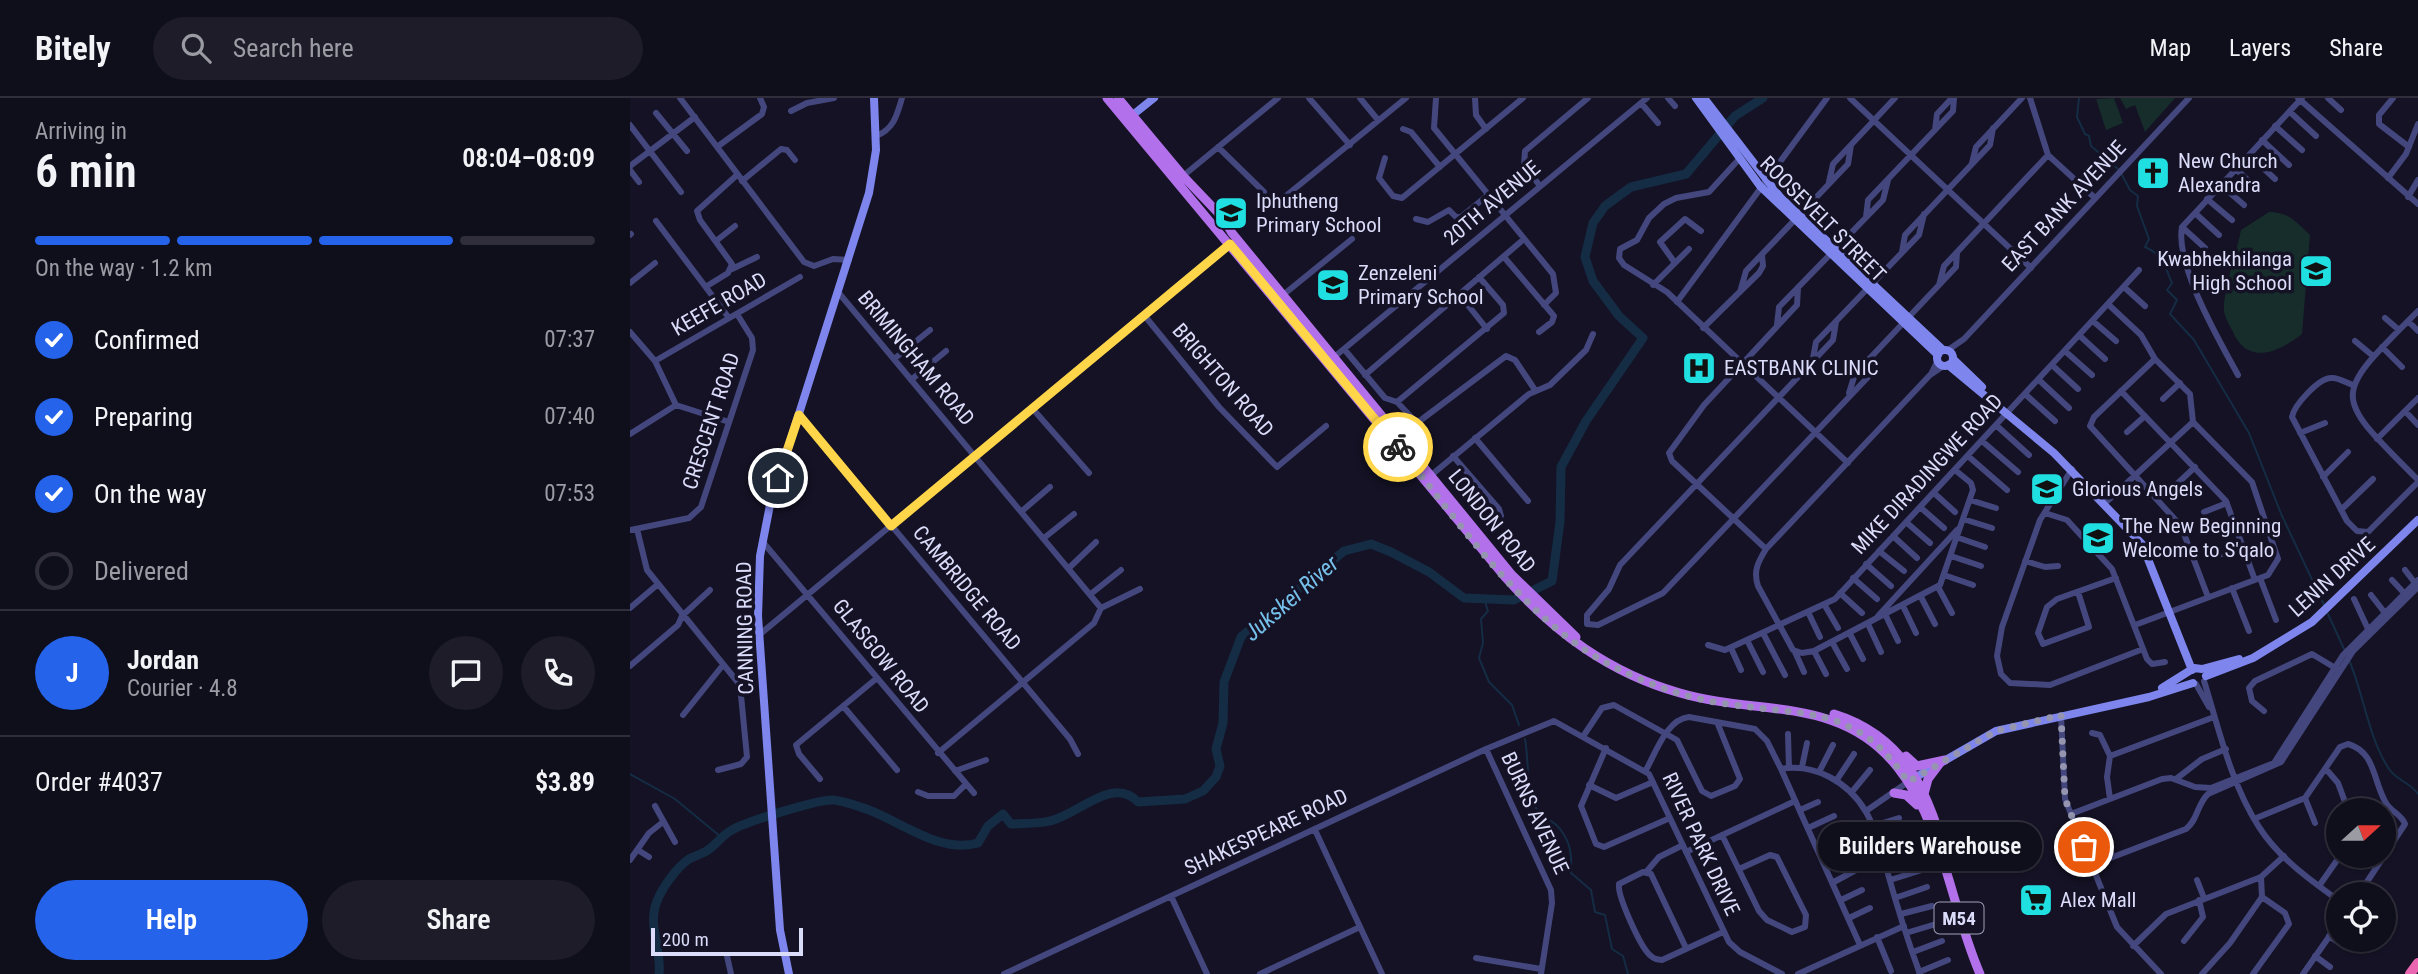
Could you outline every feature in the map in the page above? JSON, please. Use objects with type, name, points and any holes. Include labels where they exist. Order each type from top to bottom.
[{"type":"highway","points":[[2410,974],[2418,963]]},
{"type":"main road","name":"LONDON ROAD","points":[[1107,98],[1130,118],[1223,218],[1332,360]]},
{"type":"main road","name":"LONDON ROAD","points":[[1118,98],[1130,118],[1230,244],[1332,360],[1509,576],[1577,645],[1641,679],[1710,701],[1821,715],[1858,731],[1912,780],[1924,794],[1939,830],[1964,924],[1982,974]]},
{"type":"main road","name":"LONDON ROAD","points":[[1531,601],[1584,643],[1639,674],[1709,696],[1833,713],[1870,728],[1898,752],[1912,780],[1982,974]]},
{"type":"main road","points":[[1898,752],[1917,766],[1943,762]]},
{"type":"main road","points":[[1893,762],[1899,779],[1894,793],[1910,797],[1927,817]]},
{"type":"main road","points":[[1924,794],[1928,779],[1943,762]]},
{"type":"street","points":[[680,98],[804,262],[814,266],[833,260],[849,260]]},
{"type":"street","points":[[718,147],[762,114],[764,107],[760,98]]},
{"type":"street","points":[[791,111],[807,103],[834,98]]},
{"type":"street","name":"CANNING ROAD","points":[[789,974],[780,930],[759,635],[758,589],[762,541],[770,505],[872,183],[876,136],[874,98]]},
{"type":"street","points":[[876,136],[886,132],[893,124],[902,98]]},
{"type":"street","points":[[1130,118],[1154,98]]},
{"type":"street","points":[[1183,176],[1278,98]]},
{"type":"street","points":[[1309,98],[1350,145]]},
{"type":"street","points":[[1360,98],[1378,120]]},
{"type":"street","points":[[1276,204],[1406,98]]},
{"type":"street","points":[[1436,98],[1433,126],[1554,277],[1556,293],[1544,304]]},
{"type":"street","points":[[1475,98],[1475,113],[1486,129]]},
{"type":"street","points":[[1385,158],[1378,177],[1398,198],[1404,197],[1523,98]]},
{"type":"street","points":[[1540,186],[1524,165],[1525,151],[1588,98]]},
{"type":"street","points":[[1668,98],[1675,106]]},
{"type":"street","name":"ROOSEVELT STREET","points":[[1696,98],[1713,114]]},
{"type":"street","name":"ROOSEVELT STREET","points":[[1704,98],[1763,184]]},
{"type":"street","points":[[1677,302],[1825,98]]},
{"type":"street","points":[[1850,98],[2031,268]]},
{"type":"street","points":[[1829,182],[1831,168],[1895,98]]},
{"type":"street","points":[[1866,217],[1867,202],[1935,130],[1937,114],[1953,98]]},
{"type":"street","points":[[1871,358],[1869,376],[1662,594],[1598,625],[1587,624],[1587,615],[1609,589],[1620,565],[1833,340],[1836,322],[1902,252],[1905,235],[1992,142],[1993,128],[2022,98]]},
{"type":"street","points":[[2030,98],[2049,155],[2095,198]]},
{"type":"street","name":"EAST BANK AVENUE","points":[[1804,672],[1795,652],[1777,626],[1755,575],[1766,549],[2189,98]]},
{"type":"street","points":[[2328,98],[2341,110]]},
{"type":"street","points":[[2393,98],[2379,115],[2379,124],[2409,147]]},
{"type":"street","points":[[1645,99],[1658,123]]},
{"type":"street","name":"20TH AVENUE","points":[[1332,360],[1645,99]]},
{"type":"street","points":[[2238,375],[2194,290],[2179,245],[2181,230],[2300,99],[2418,204]]},
{"type":"street","points":[[2290,112],[2316,136]]},
{"type":"street","points":[[656,113],[687,151]]},
{"type":"street","points":[[639,182],[630,168],[695,117]]},
{"type":"street","points":[[2389,178],[2409,147],[2418,124]]},
{"type":"street","points":[[630,125],[681,192]]},
{"type":"street","points":[[2276,126],[2302,150]]},
{"type":"street","points":[[1404,129],[1411,132],[1440,167]]},
{"type":"street","points":[[2262,140],[2289,164]]},
{"type":"street","points":[[1740,292],[1743,275],[1847,164],[1851,145]]},
{"type":"street","name":"ROOSEVELT STREET","points":[[1735,146],[1740,158],[1796,217],[1992,401],[2072,469],[2146,551],[2198,675]]},
{"type":"street","points":[[1218,147],[1264,192]]},
{"type":"street","points":[[732,269],[731,261],[700,220],[697,211],[781,149],[787,150],[795,160]]},
{"type":"street","points":[[1849,395],[1853,377],[1940,285],[1941,271],[2049,155]]},
{"type":"street","points":[[2249,155],[2275,179]]},
{"type":"street","points":[[1740,158],[1709,192],[1676,198],[1664,204],[1649,218],[1637,240],[1620,249],[1620,261],[1653,285],[1661,287],[1848,463]]},
{"type":"street","points":[[2236,169],[2259,191]]},
{"type":"street","points":[[1776,326],[1779,307],[1885,198],[1888,180]]},
{"type":"street","points":[[2408,197],[2418,180]]},
{"type":"street","points":[[2221,185],[2244,205]]},
{"type":"street","points":[[1416,219],[1428,222],[1449,210],[1461,217],[1488,195]]},
{"type":"street","points":[[2207,199],[2231,220]]},
{"type":"street","points":[[2194,213],[2219,235]]},
{"type":"street","points":[[1675,263],[1660,242],[1685,219],[1701,231]]},
{"type":"street","points":[[656,221],[729,318]]},
{"type":"street","points":[[716,241],[735,226]]},
{"type":"street","points":[[2181,230],[2204,248]]},
{"type":"street","points":[[1283,295],[1352,239]]},
{"type":"street","points":[[1366,375],[1524,239]]},
{"type":"street","points":[[759,635],[1230,244]]},
{"type":"street","points":[[1653,285],[1689,249]]},
{"type":"street","points":[[1703,328],[1762,269],[1762,255]]},
{"type":"street","points":[[707,286],[732,269],[757,257]]},
{"type":"street","points":[[1504,257],[1555,319],[1539,332]]},
{"type":"street","points":[[630,283],[655,263]]},
{"type":"street","name":"MIKE DIRADINGWE ROAD","points":[[1731,648],[1824,604],[1840,593],[2094,322],[2139,270]]},
{"type":"street","name":"KEEFE ROAD","points":[[655,361],[800,277]]},
{"type":"street","points":[[1397,402],[1503,315],[1504,309],[1479,277]]},
{"type":"street","points":[[1766,549],[1732,519],[1669,455],[1671,447],[1704,405],[1797,305],[1798,288]]},
{"type":"street","points":[[2124,288],[2146,306]]},
{"type":"street","name":"BRIMINGHAM ROAD","points":[[838,292],[1092,593],[1101,608]]},
{"type":"street","points":[[1459,295],[1488,329]]},
{"type":"street","points":[[2109,304],[2141,335],[2155,359],[2192,399],[2193,422],[2253,484],[2278,555],[2271,573],[2135,625]]},
{"type":"street","points":[[2353,385],[2329,378],[2293,411],[2293,419],[2341,510],[2354,529],[2368,532],[2418,481],[2377,439],[2354,408],[2353,385],[2373,356],[2418,311]]},
{"type":"street","name":"CRESCENT ROAD","points":[[634,529],[689,518],[698,513],[753,346],[737,314]]},
{"type":"street","name":"BRIGHTON ROAD","points":[[1144,315],[1219,407],[1277,467],[1326,426]]},
{"type":"street","points":[[2385,317],[2399,330]]},
{"type":"street","points":[[2408,321],[2418,331]]},
{"type":"street","points":[[2094,322],[2116,341]]},
{"type":"street","points":[[894,359],[930,330]]},
{"type":"street","points":[[630,332],[655,361],[676,405],[729,422]]},
{"type":"street","points":[[1428,477],[1535,390],[1550,385],[1586,350],[1593,334]]},
{"type":"street","points":[[2080,336],[2105,359]]},
{"type":"street","points":[[2355,341],[2373,356]]},
{"type":"street","points":[[2382,348],[2402,367]]},
{"type":"street","points":[[1344,349],[1386,399],[1397,402],[1414,421],[1422,422],[1506,356],[1514,360],[1535,390]]},
{"type":"street","points":[[911,380],[946,351]]},
{"type":"street","points":[[2065,351],[2092,375]]},
{"type":"street","points":[[2155,359],[2091,421],[2090,426],[2183,528],[2208,597]]},
{"type":"street","points":[[2052,365],[2078,389]]},
{"type":"street","points":[[2039,380],[2069,408]]},
{"type":"street","points":[[2163,399],[2180,383]]},
{"type":"street","points":[[2121,391],[2227,503],[2243,548],[2276,620]]},
{"type":"street","points":[[2025,394],[2055,421]]},
{"type":"street","points":[[2377,439],[2418,398]]},
{"type":"street","points":[[630,433],[676,405]]},
{"type":"street","points":[[1032,408],[1088,473]]},
{"type":"street","points":[[2405,411],[2418,425]]},
{"type":"street","name":"CAMBRIDGE ROAD","points":[[799,415],[1073,742],[1077,754]]},
{"type":"street","points":[[2127,432],[2145,416]]},
{"type":"street","points":[[2104,504],[2193,422]]},
{"type":"street","points":[[2300,433],[2325,423]]},
{"type":"street","points":[[1997,426],[2029,455]]},
{"type":"street","points":[[1475,438],[1528,502]]},
{"type":"street","points":[[1982,441],[2018,472]]},
{"type":"street","points":[[2323,477],[2348,452]]},
{"type":"street","points":[[1453,456],[1499,509],[1500,516],[1495,524]]},
{"type":"street","points":[[1968,456],[2007,490]]},
{"type":"street","points":[[2178,483],[2195,467]]},
{"type":"street","points":[[2072,469],[2045,513],[2025,561],[1998,644],[2000,670],[2006,681],[2050,685],[2143,649]]},
{"type":"street","points":[[1795,652],[1814,651],[1938,587],[1970,500],[1971,484],[1955,470]]},
{"type":"street","points":[[2341,510],[2373,479]]},
{"type":"street","points":[[1022,511],[1050,487]]},
{"type":"street","points":[[1934,493],[1955,512]]},
{"type":"street","points":[[1970,500],[1996,508]]},
{"type":"street","points":[[2204,512],[2227,503]]},
{"type":"street","points":[[1920,507],[1944,528]]},
{"type":"street","points":[[2045,513],[2067,520],[2116,578],[2143,649],[2152,664],[2165,662]]},
{"type":"street","points":[[1045,538],[1074,514]]},
{"type":"street","name":"LENIN DRIVE","points":[[2198,675],[2264,652],[2324,613],[2418,520]]},
{"type":"street","points":[[1906,522],[1930,543]]},
{"type":"street","points":[[1962,522],[1992,528]]},
{"type":"street","points":[[1881,615],[1962,522]]},
{"type":"street","points":[[634,529],[645,566],[657,586],[742,692],[747,757],[741,764],[718,770]]},
{"type":"street","points":[[1893,536],[1917,558]]},
{"type":"street","points":[[1956,537],[1986,547]]},
{"type":"street","name":"GLASGOW ROAD","points":[[762,541],[974,793]]},
{"type":"street","points":[[1070,567],[1096,542]]},
{"type":"street","points":[[2221,554],[2243,548]]},
{"type":"street","points":[[1880,551],[1905,571]]},
{"type":"street","points":[[1951,556],[1981,566]]},
{"type":"street","points":[[2025,561],[2045,567],[2058,566]]},
{"type":"street","points":[[1866,564],[1891,586]]},
{"type":"street","points":[[1092,593],[1121,570]]},
{"type":"street","points":[[2405,570],[2417,583]]},
{"type":"street","points":[[1944,575],[1973,585]]},
{"type":"street","points":[[1853,578],[1877,599]]},
{"type":"street","points":[[2078,592],[2089,627],[2043,644],[2038,633],[2047,607],[2053,601],[2116,578]]},
{"type":"street","points":[[2392,580],[2404,593]]},
{"type":"street","points":[[2092,865],[2186,829],[2193,824],[2202,801],[2213,792],[2276,760],[2353,647],[2404,593],[2417,583]]},
{"type":"street","points":[[2353,647],[2417,583]]},
{"type":"street","points":[[630,608],[657,586]]},
{"type":"street","points":[[1938,587],[1952,613]]},
{"type":"street","points":[[2232,588],[2249,631]]},
{"type":"street","points":[[938,753],[1094,623],[1101,608],[1140,589]]},
{"type":"street","points":[[630,666],[678,625],[682,616],[710,590]]},
{"type":"street","points":[[1840,593],[1862,613]]},
{"type":"street","points":[[2371,596],[2385,613]]},
{"type":"street","points":[[1921,597],[1935,624]]},
{"type":"street","points":[[2354,599],[2368,629]]},
{"type":"street","points":[[1824,604],[1838,628]]},
{"type":"street","points":[[1903,606],[1916,634]]},
{"type":"street","points":[[1808,612],[1820,637]]},
{"type":"street","points":[[1881,615],[1898,641]]},
{"type":"street","points":[[1868,624],[1881,652]]},
{"type":"street","points":[[1763,633],[1785,676]]},
{"type":"street","points":[[1850,634],[1863,659]]},
{"type":"street","points":[[1748,640],[1763,672]]},
{"type":"street","points":[[1832,642],[1847,669]]},
{"type":"street","points":[[1708,645],[1720,651],[1731,648],[1741,670]]},
{"type":"street","points":[[1814,651],[1826,674]]},
{"type":"street","points":[[2264,711],[2249,696],[2249,688],[2255,681],[2312,654],[2339,667]]},
{"type":"street","points":[[683,715],[723,665]]},
{"type":"street","points":[[1866,811],[1912,780],[1996,731],[2137,699],[2198,675],[2254,819],[2284,856],[2326,892]]},
{"type":"street","points":[[820,779],[796,747],[877,678]]},
{"type":"street","points":[[1584,735],[1602,708],[1611,704],[1682,746],[1707,795],[1735,786],[1740,779],[1717,722]]},
{"type":"street","points":[[843,706],[897,770]]},
{"type":"street","points":[[2061,715],[2065,799],[2117,928],[2161,974]]},
{"type":"street","points":[[2110,756],[2214,716]]},
{"type":"street","points":[[1646,770],[1674,722],[1683,717],[1758,731],[1767,741],[1781,769],[1860,945]]},
{"type":"street","name":"RIVER PARK DRIVE","points":[[1544,723],[1559,722],[1646,770],[1723,932],[1736,949],[1782,974]]},
{"type":"street","name":"SHAKESPEARE ROAD","points":[[1003,974],[1544,723]]},
{"type":"street","points":[[2092,733],[2100,735],[2110,756],[2107,781],[2110,799]]},
{"type":"street","points":[[1788,734],[1789,768]]},
{"type":"street","points":[[1802,767],[1807,743]]},
{"type":"street","points":[[2254,819],[2305,798],[2340,747],[2348,744],[2360,749],[2369,759],[2387,805],[2405,824],[2367,882]]},
{"type":"street","points":[[1819,772],[1833,746]]},
{"type":"street","points":[[1606,747],[1581,808],[1595,842],[1600,847],[1670,818]]},
{"type":"street","name":"BURNS AVENUE","points":[[1486,749],[1551,890],[1552,903],[1541,972]]},
{"type":"street","points":[[2176,779],[2202,759],[2226,749]]},
{"type":"street","points":[[1836,782],[1854,754]]},
{"type":"street","points":[[955,771],[986,761]]},
{"type":"street","points":[[1781,769],[1802,767],[1819,772],[1851,793],[1866,811],[1873,826],[1920,973],[1948,960]]},
{"type":"street","points":[[2326,769],[2338,783],[2344,798]]},
{"type":"street","points":[[1851,793],[1870,770]]},
{"type":"street","points":[[2071,814],[2162,779],[2176,779],[2195,787],[2211,788],[2238,780]]},
{"type":"street","points":[[1589,785],[1616,798],[1653,782]]},
{"type":"street","points":[[918,792],[928,796],[954,796],[966,784]]},
{"type":"street","points":[[2195,787],[2202,801]]},
{"type":"street","points":[[2305,798],[2315,823]]},
{"type":"street","points":[[1723,932],[1662,960],[1654,958],[1647,952],[1618,886],[1622,881],[1645,872],[1653,861],[1722,835],[1795,801]]},
{"type":"street","points":[[1800,810],[1818,802]]},
{"type":"street","points":[[655,806],[675,842]]},
{"type":"street","points":[[1808,828],[1834,816]]},
{"type":"street","points":[[1873,826],[1899,818]]},
{"type":"street","points":[[630,860],[654,827],[663,822]]},
{"type":"street","points":[[1315,830],[1382,974]]},
{"type":"street","points":[[1879,843],[1911,834]]},
{"type":"street","points":[[1722,835],[1739,869],[1764,918],[1790,932],[1805,927],[1806,915],[1777,857],[1770,855],[1739,869]]},
{"type":"street","points":[[1816,846],[1843,835]]},
{"type":"street","points":[[632,839],[649,857]]},
{"type":"street","points":[[1824,864],[1851,851]]},
{"type":"street","points":[[1884,863],[1916,852]]},
{"type":"street","points":[[2133,946],[2166,914],[2261,877],[2284,856]]},
{"type":"street","points":[[2319,886],[2332,868]]},
{"type":"street","points":[[1832,883],[1856,870]]},
{"type":"street","points":[[1889,880],[1922,870]]},
{"type":"street","points":[[1645,872],[1653,877],[1686,948]]},
{"type":"street","points":[[2202,974],[2235,937],[2262,897],[2261,877]]},
{"type":"street","points":[[2184,941],[2203,917],[2197,880]]},
{"type":"street","points":[[1895,898],[1927,887]]},
{"type":"street","points":[[1841,900],[1862,890]]},
{"type":"street","points":[[1171,896],[1207,974]]},
{"type":"street","points":[[2253,974],[2289,924],[2285,912],[2262,897]]},
{"type":"street","points":[[1901,915],[1932,906]]},
{"type":"street","points":[[1849,918],[1870,908]]},
{"type":"street","points":[[1798,974],[1877,937],[1936,924]]},
{"type":"street","points":[[1260,974],[1360,928]]},
{"type":"street","points":[[1877,937],[1891,971]]},
{"type":"street","points":[[2303,974],[2326,940]]},
{"type":"street","points":[[1913,953],[1942,941]]},
{"type":"street","points":[[727,956],[731,974]]},
{"type":"street","points":[[2315,956],[2330,967]]},
{"type":"street","points":[[1476,958],[1541,972]]},
{"type":"green space","points":[[2114,98],[2123,123],[2106,130],[2096,99]]},
{"type":"green space","points":[[2120,98],[2175,98],[2145,132],[2135,105],[2126,109]]},
{"type":"green space","points":[[2269,212],[2287,216],[2310,235],[2302,334],[2283,346],[2264,353],[2246,349],[2238,342],[2224,312],[2224,302],[2241,230]]},
{"type":"waterway","name":"Jukskei River","points":[[659,974],[654,910],[666,884],[689,859],[708,850],[739,826],[813,803],[833,800],[869,810],[936,841],[964,845],[978,843],[988,826],[1003,814],[1011,824],[1041,823],[1061,817],[1107,795],[1128,795],[1138,802],[1185,799],[1203,791],[1216,777],[1220,766],[1216,749],[1223,723],[1224,682],[1241,637],[1344,551],[1371,544],[1429,572],[1464,598],[1514,600],[1552,581],[1560,522],[1561,467],[1586,421],[1643,338],[1619,316],[1593,281],[1585,257],[1593,223],[1605,206],[1631,187],[1686,174],[1735,116],[1763,98]]},
{"type":"waterway","points":[[2079,98],[2077,117],[2085,134],[2089,136],[2091,146],[2118,169]]},
{"type":"waterway","points":[[2121,173],[2130,190],[2138,196],[2137,206],[2149,239],[2145,247],[2159,257],[2172,283],[2167,290],[2177,300],[2170,314],[2194,340],[2249,433],[2282,516],[2325,607]]},
{"type":"waterway","points":[[1484,599],[1488,611],[1481,619],[1483,643],[1479,658],[1489,682],[1512,705],[1519,725]]},
{"type":"waterway","points":[[2327,612],[2345,651]]},
{"type":"waterway","points":[[2349,660],[2382,757],[2392,773],[2418,794]]},
{"type":"waterway","points":[[1525,739],[1529,783],[1536,808],[1564,834],[1570,850],[1571,873],[1591,890],[1595,912],[1605,915],[1612,949],[1623,956],[1628,974]]},
{"type":"waterway","points":[[630,774],[675,799],[721,837]]},
{"type":"way so far","points":[[1398,447],[1539,614],[1557,630],[1604,662],[1650,683],[1710,701],[1806,712],[1838,721],[1872,742],[1893,762],[1908,782],[1996,731],[2061,715],[2065,799],[2084,847]]},
{"type":"place","name":"New Church Alexandra","points":[[2153,173]]},
{"type":"place","name":"Iphutheng Primary School","points":[[1231,213]]},
{"type":"place","name":"Kwabhekhilanga High School","points":[[2316,271]]},
{"type":"place","name":"Zenzeleni Primary School","points":[[1333,285]]},
{"type":"place","name":"EASTBANK CLINIC","points":[[1699,368]]},
{"type":"place","name":"Glorious Angels","points":[[2047,489]]},
{"type":"place","name":"The New Beginning Welcome to S'qalo","points":[[2098,538]]},
{"type":"place","name":"Builders Warehouse","points":[[2084,847]]},
{"type":"place","name":"Alex Mall","points":[[2036,900]]},
{"type":"route","points":[[778,478],[799,415],[891,526],[1230,244],[1398,447]]}]
